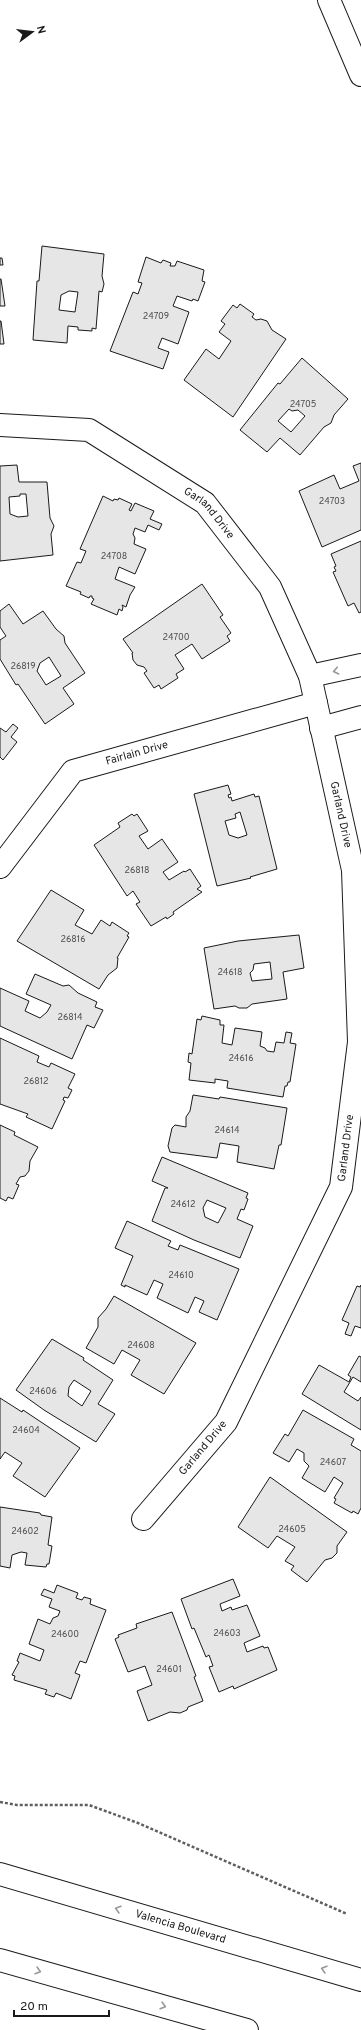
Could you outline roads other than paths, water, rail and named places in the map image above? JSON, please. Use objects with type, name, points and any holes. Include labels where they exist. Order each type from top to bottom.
[{"type":"street","points":[[329,0],[361,75]]},
{"type":"street","name":"Garland Drive","points":[[0,425],[89,430],[205,503],[270,587],[310,676],[353,870],[359,1042],[341,1187],[226,1422],[143,1519]]},
{"type":"street","points":[[310,676],[361,665]]},
{"type":"street","name":"Fairlain Drive","points":[[0,867],[73,771],[316,703]]},
{"type":"street","points":[[321,728],[361,717]]},
{"type":"street","name":"Valencia Boulevard","points":[[0,1874],[361,1980]]},
{"type":"street","points":[[0,1960],[247,2030]]}]
